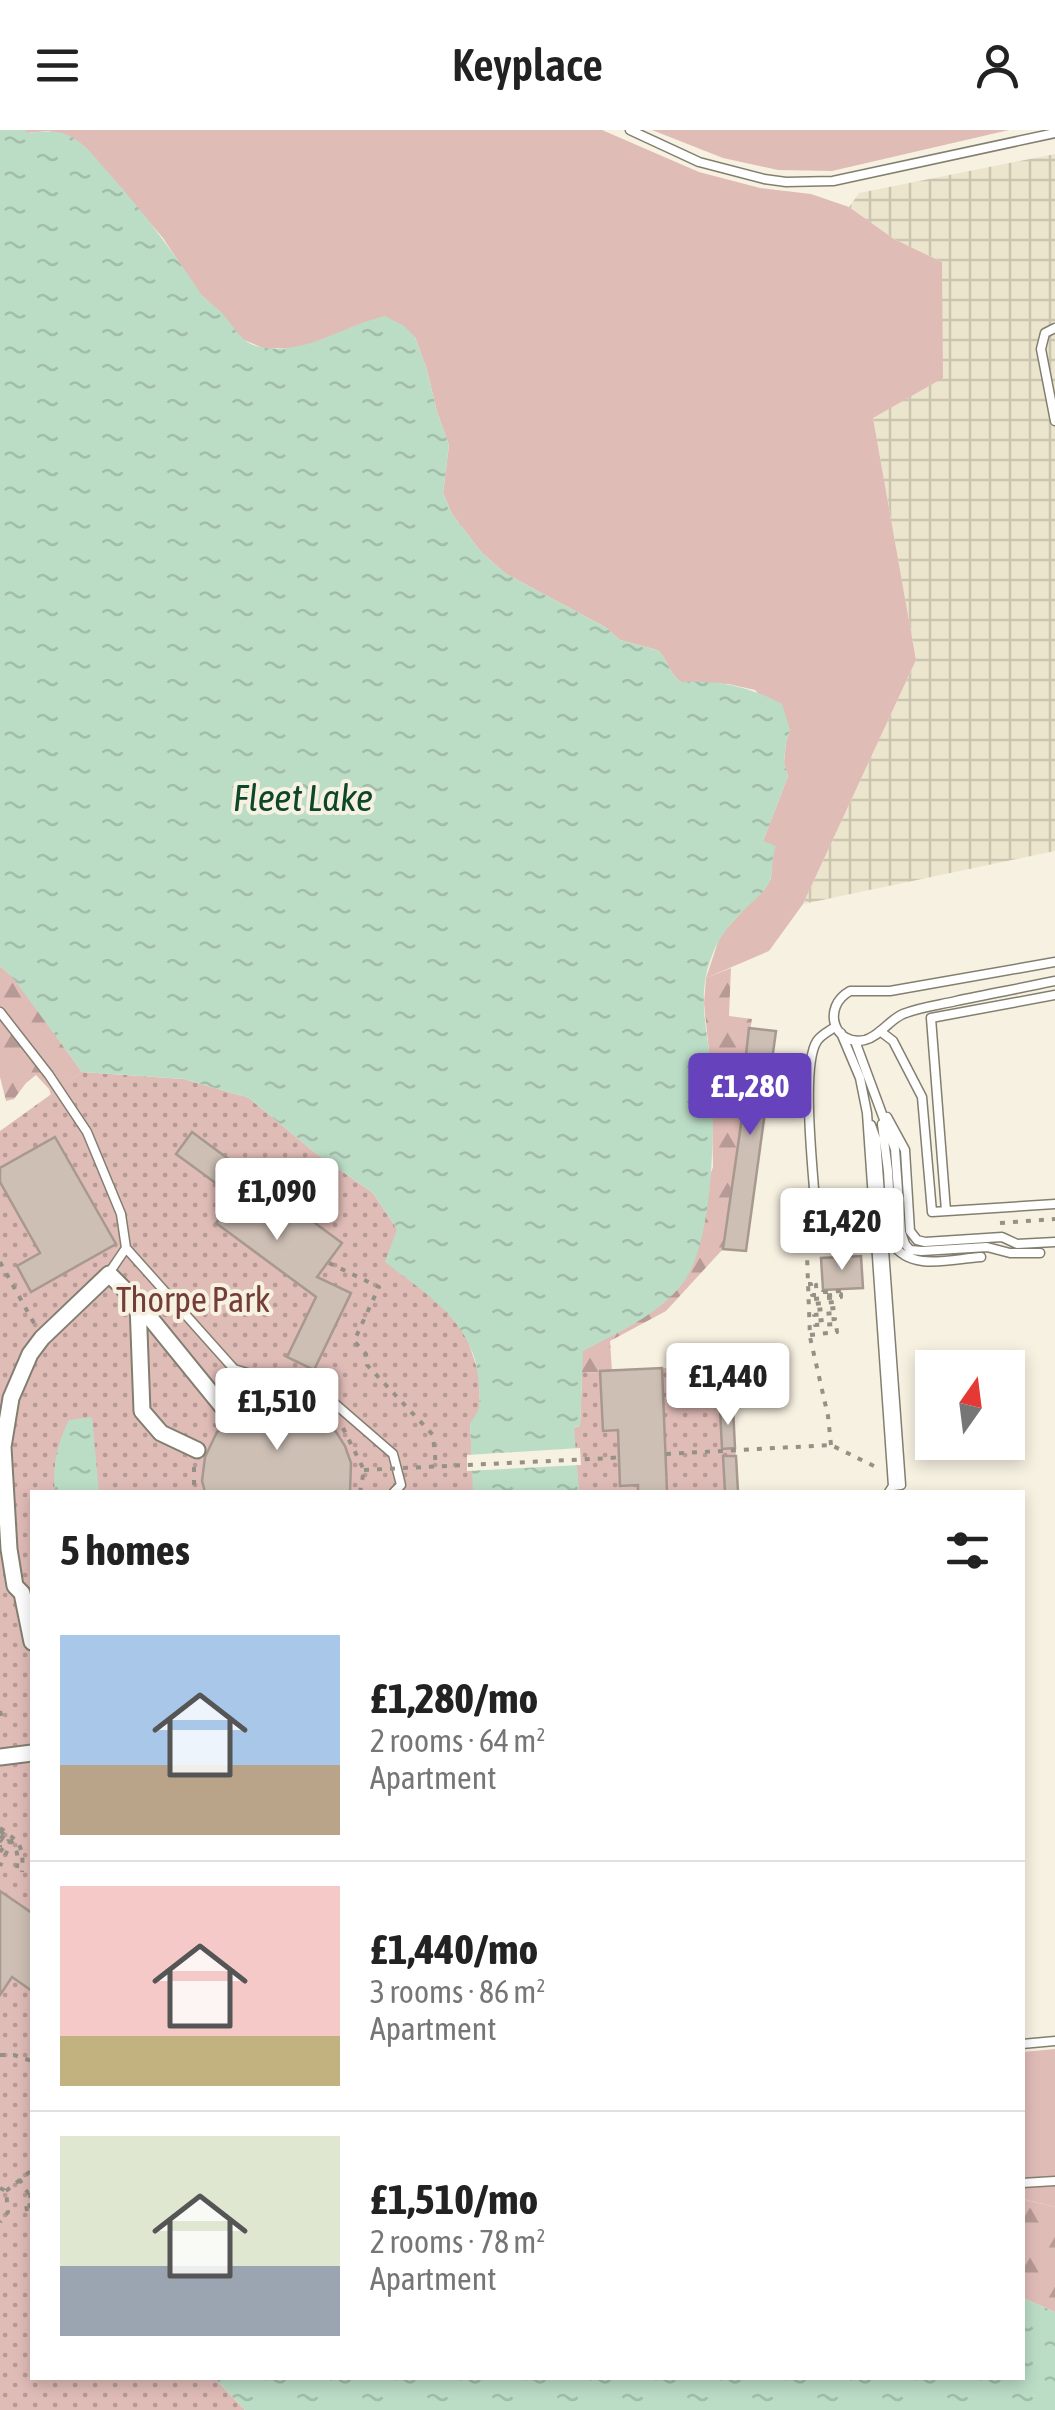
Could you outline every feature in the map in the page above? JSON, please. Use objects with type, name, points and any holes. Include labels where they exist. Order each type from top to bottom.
[{"type":"street","points":[[30,1635],[9,1549],[2,1447],[12,1398],[30,1354],[42,1338],[108,1274],[138,1303],[224,1410]]},
{"type":"street","points":[[138,1303],[142,1411],[162,1433],[197,1450]]},
{"type":"street","points":[[1,1755],[30,1753]]},
{"type":"lane","points":[[630,130],[699,162],[786,182],[832,181],[1055,133]]},
{"type":"lane","points":[[1055,328],[1046,332],[1041,349],[1055,421]]},
{"type":"lane","points":[[894,1488],[867,1114],[860,1078],[833,1018],[836,1002],[858,989],[890,992],[1055,962]]},
{"type":"lane","points":[[854,1041],[868,1039],[901,1015],[924,1008],[1055,981]]},
{"type":"lane","points":[[946,1211],[931,1018],[1055,996]]},
{"type":"lane","points":[[0,1012],[87,1132],[121,1214],[126,1248],[234,1368],[260,1377],[311,1383],[351,1415],[394,1454],[402,1485],[396,1490]]},
{"type":"lane","points":[[838,1030],[854,1041],[895,1149],[902,1232],[910,1250],[988,1248],[1040,1253]]},
{"type":"lane","points":[[815,1202],[811,1054],[818,1039],[838,1030]]},
{"type":"lane","points":[[880,1030],[893,1041],[922,1097],[932,1212],[1055,1204]]},
{"type":"lane","points":[[874,1094],[905,1150],[910,1231],[916,1240],[1002,1237],[1017,1244],[1055,1242]]},
{"type":"lane","points":[[880,1113],[892,1243],[907,1259],[919,1262],[980,1257]]},
{"type":"lane","points":[[867,1114],[876,1139],[894,1488]]},
{"type":"lane","points":[[108,1274],[126,1248]]},
{"type":"lane","points":[[1025,2044],[1055,2041]]},
{"type":"lane","points":[[1025,2183],[1055,2181]]},
{"type":"path","points":[[831,1445],[810,1335],[807,1255],[812,1243],[820,1238],[866,1236]]},
{"type":"path","points":[[0,1262],[42,1338]]},
{"type":"path","points":[[329,1263],[379,1286],[354,1340],[366,1354],[367,1365],[433,1436],[436,1466]]},
{"type":"path","points":[[806,1284],[811,1284],[812,1295],[817,1295],[816,1284],[822,1284]]},
{"type":"path","points":[[810,1335],[837,1332],[836,1324],[814,1325],[814,1321],[835,1319],[835,1313],[814,1315],[814,1310],[836,1308],[835,1302],[814,1304],[814,1299],[842,1297],[823,1296],[823,1292],[841,1289]]},
{"type":"path","points":[[224,1410],[268,1394],[308,1400],[324,1409]]},
{"type":"path","points":[[340,1423],[364,1470],[360,1490]]},
{"type":"path","points":[[666,1454],[831,1445],[884,1472],[892,1471]]},
{"type":"path","points":[[364,1470],[619,1457]]},
{"type":"path","points":[[0,1710],[0,1719]]},
{"type":"path","points":[[0,1840],[11,1844],[0,1866]]},
{"type":"path","points":[[0,1840],[17,1840],[23,1853],[19,1870]]},
{"type":"path","points":[[0,2055],[30,2061]]},
{"type":"path","points":[[0,2222],[8,2212],[3,2189],[30,2171]]},
{"type":"path","points":[[19,2179],[30,2192]]},
{"type":"shaded area","points":[[1055,154],[1055,851],[803,904],[916,660],[873,418],[942,262],[894,239],[849,207],[859,193]]},
{"type":"green space","points":[[15,130],[602,130],[699,172],[760,188],[811,194],[849,207],[894,239],[942,262],[943,378],[873,418],[916,660],[803,904],[769,951],[706,978],[720,936],[771,879],[772,855],[763,841],[788,776],[784,763],[790,730],[755,690],[728,684],[681,682],[657,650],[620,640],[605,627],[506,574],[481,552],[452,514],[443,493],[449,445],[415,337],[294,348],[263,348],[242,339],[200,294],[163,238],[85,147],[49,131]]},
{"type":"green space","points":[[652,130],[1009,130],[832,171],[778,170],[723,158]]},
{"type":"green space","points":[[0,966],[14,978],[82,1072],[51,1095],[36,1075],[14,1099],[6,1101],[0,1077]]},
{"type":"green space","points":[[731,968],[729,1016],[752,1019],[746,1054],[750,1062],[723,1249],[666,1311],[610,1341],[612,1371],[582,1373],[582,1351],[662,1304],[713,1167],[706,978]]},
{"type":"green space","name":"Thorpe Park","points":[[82,1072],[184,1079],[249,1098],[313,1151],[373,1193],[433,1298],[465,1331],[479,1375],[480,1411],[470,1424],[472,1455],[580,1426],[582,1373],[717,1365],[720,1409],[733,1408],[738,1490],[579,1490],[576,1465],[473,1471],[473,1490],[30,1490],[30,2380],[216,2380],[245,2410],[0,2410],[0,1131]]},
{"type":"green space","points":[[1055,2049],[1055,2207],[1025,2200],[1025,2052]]},
{"type":"green space","points":[[1025,2200],[1055,2207],[1055,2312],[1025,2299]]},
{"type":"water","name":"Fleet Lake","points":[[0,130],[25,130],[60,133],[82,144],[142,213],[201,294],[253,345],[277,349],[309,344],[385,316],[404,326],[415,337],[449,445],[443,493],[452,514],[481,552],[506,574],[605,627],[620,640],[657,650],[681,682],[733,686],[782,704],[790,730],[784,762],[788,776],[763,841],[776,846],[771,879],[724,933],[704,987],[713,1117],[707,1210],[701,1239],[683,1283],[662,1305],[583,1351],[580,1426],[574,1427],[579,1490],[473,1490],[470,1423],[480,1399],[477,1366],[461,1330],[448,1315],[385,1262],[397,1229],[373,1193],[313,1151],[249,1098],[184,1079],[82,1072],[14,979],[0,966]]},
{"type":"water","points":[[92,1417],[99,1490],[55,1490],[56,1455],[69,1420]]},
{"type":"water","points":[[1025,2299],[1055,2312],[1055,2410],[245,2410],[216,2380],[1025,2380]]},
{"type":"pier","points":[[580,1448],[581,1465],[467,1471],[467,1455]]},
{"type":"building","points":[[749,1028],[776,1031],[746,1251],[723,1249],[751,1055],[746,1055]]},
{"type":"building","points":[[192,1132],[342,1243],[317,1277],[351,1293],[314,1370],[287,1357],[316,1297],[216,1223],[236,1198],[176,1154]]},
{"type":"building","points":[[55,1137],[116,1244],[31,1292],[17,1266],[40,1253],[0,1182],[0,1168]]},
{"type":"building","points":[[861,1256],[863,1288],[823,1290],[821,1258]]},
{"type":"building","points":[[662,1368],[667,1490],[620,1486],[618,1430],[603,1431],[600,1371]]},
{"type":"building","points":[[285,1402],[310,1409],[331,1424],[351,1463],[350,1490],[204,1490],[205,1457],[217,1432],[235,1414],[259,1404]]},
{"type":"building","points":[[733,1408],[735,1448],[722,1449],[720,1409]]},
{"type":"building","points":[[723,1456],[736,1456],[738,1490],[725,1490]]},
{"type":"building","points":[[0,1891],[30,1912],[30,1990],[12,1977],[0,1995]]}]
